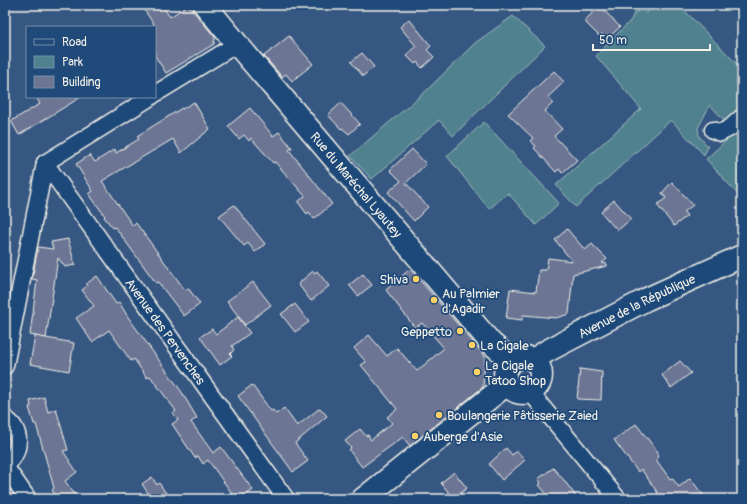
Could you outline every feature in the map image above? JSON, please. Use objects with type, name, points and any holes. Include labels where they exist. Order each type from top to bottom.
[{"type":"main road","name":"Rue du Maréchal Lyautey","points":[[205,5],[491,342],[512,361]]},
{"type":"main road","name":"Avenue de la République","points":[[534,360],[547,351],[647,299],[742,256]]},
{"type":"main road","points":[[527,357],[534,360],[540,368],[540,382],[530,392],[516,392],[507,384],[505,375],[507,368],[512,361],[517,358],[527,357]]},
{"type":"main road","points":[[363,499],[507,384]]},
{"type":"street","points":[[156,93],[237,44]]},
{"type":"street","points":[[5,366],[45,163],[149,98]]},
{"type":"street","points":[[713,130],[720,133],[730,128],[742,118]]},
{"type":"street","name":"Avenue des Pervenches","points":[[45,163],[286,499]]},
{"type":"street","points":[[530,392],[618,499]]},
{"type":"street","points":[[5,418],[14,426],[18,435],[18,447],[15,456],[5,466],[28,499]]},
{"type":"green space","points":[[655,5],[679,5],[740,67],[742,66],[742,108],[726,122],[710,105],[698,128],[699,136],[708,147],[704,155],[671,120],[576,207],[556,185],[641,109],[596,56],[631,20],[634,13],[642,9],[646,13]]},
{"type":"green space","points":[[513,16],[545,46],[453,136],[439,120],[372,179],[350,156],[426,91],[475,43]]},
{"type":"green space","points":[[484,122],[559,203],[536,225],[508,193],[489,209],[447,156]]},
{"type":"green space","points":[[742,126],[742,199],[706,159]]},
{"type":"building","points":[[141,5],[162,5],[170,17],[188,5],[215,37],[214,44],[166,73],[156,58],[155,26]]},
{"type":"building","points":[[600,6],[620,27],[607,39],[602,34],[599,36],[584,21]]},
{"type":"building","points":[[409,19],[431,46],[427,50],[434,57],[422,68],[417,62],[415,64],[406,55],[416,46],[400,27]]},
{"type":"building","points":[[289,36],[313,64],[292,81],[286,74],[282,77],[264,56]]},
{"type":"building","points":[[362,53],[374,67],[363,76],[351,62]]},
{"type":"building","points":[[554,71],[564,82],[548,97],[553,103],[545,111],[562,129],[554,136],[577,160],[562,173],[559,169],[556,172],[534,148],[536,146],[530,141],[533,138],[508,114]]},
{"type":"building","points":[[37,98],[79,98],[19,135],[11,121],[40,104]]},
{"type":"building","points":[[194,102],[210,129],[181,153],[173,139],[102,181],[133,226],[136,223],[185,290],[188,288],[200,304],[184,316],[158,282],[156,283],[115,227],[113,228],[104,217],[105,216],[89,194],[93,191],[76,164],[90,155],[95,162],[115,149],[116,153],[139,139],[137,136]]},
{"type":"building","points":[[341,103],[360,124],[349,134],[342,128],[341,129],[328,115]]},
{"type":"building","points":[[250,108],[273,136],[279,132],[292,148],[289,150],[332,204],[314,219],[309,212],[307,214],[298,202],[305,196],[275,162],[273,163],[251,138],[249,141],[244,135],[239,139],[228,126]]},
{"type":"building","points":[[412,149],[426,164],[406,183],[428,207],[414,221],[388,192],[401,181],[390,170]]},
{"type":"building","points":[[672,182],[693,205],[684,212],[687,216],[674,226],[657,205],[666,198],[662,193]]},
{"type":"building","points":[[614,200],[631,219],[618,230],[601,212]]},
{"type":"building","points":[[234,205],[265,244],[255,252],[248,243],[244,246],[219,216]]},
{"type":"building","points":[[567,229],[585,250],[592,244],[607,259],[602,263],[607,264],[607,266],[573,274],[569,314],[556,318],[523,315],[522,320],[506,318],[510,289],[536,292],[539,270],[546,270],[548,258],[572,261],[555,240]]},
{"type":"building","points":[[68,239],[75,265],[65,267],[58,258],[46,338],[30,335],[37,280],[32,279],[38,247],[53,249],[51,242]]},
{"type":"building","points":[[410,269],[485,356],[483,387],[410,446],[403,437],[362,467],[349,450],[351,448],[345,441],[360,429],[366,436],[368,435],[371,440],[392,423],[387,417],[397,409],[361,365],[366,362],[354,348],[369,335],[387,356],[397,348],[417,371],[444,348],[422,323],[415,328],[386,290]]},
{"type":"building","points":[[313,271],[315,273],[317,271],[329,286],[311,301],[298,284]]},
{"type":"building","points":[[363,274],[372,285],[358,296],[349,285]]},
{"type":"building","points":[[97,276],[116,304],[119,302],[181,391],[197,418],[191,422],[213,453],[221,447],[253,490],[240,499],[236,499],[208,460],[203,464],[198,456],[195,458],[172,424],[178,420],[173,413],[176,411],[150,376],[147,378],[134,359],[131,361],[109,330],[92,342],[76,318],[94,306],[82,290],[87,286],[86,284]]},
{"type":"building","points":[[253,282],[271,305],[245,325],[227,301]]},
{"type":"building","points":[[295,304],[309,322],[295,332],[281,314]]},
{"type":"building","points":[[238,317],[250,333],[232,346],[234,350],[230,354],[232,356],[220,365],[200,337],[212,329],[216,334]]},
{"type":"building","points":[[35,336],[74,343],[69,371],[30,364]]},
{"type":"building","points":[[680,361],[691,373],[671,388],[662,375]]},
{"type":"building","points":[[580,369],[602,372],[601,400],[577,399]]},
{"type":"building","points":[[252,385],[271,411],[273,410],[276,414],[284,408],[297,426],[320,408],[327,416],[295,443],[308,461],[293,472],[238,396]]},
{"type":"building","points":[[44,397],[48,412],[56,409],[68,450],[63,451],[77,472],[65,481],[78,499],[58,499],[52,490],[54,488],[36,424],[34,424],[29,407],[31,406],[30,401]]},
{"type":"building","points":[[636,424],[658,452],[657,461],[670,479],[672,478],[679,487],[690,478],[706,499],[662,499],[641,469],[638,472],[614,440]]},
{"type":"building","points":[[506,448],[512,455],[517,451],[525,460],[502,480],[489,464]]},
{"type":"building","points":[[553,468],[578,499],[551,499],[539,485],[541,483],[538,479]]},
{"type":"building","points":[[454,472],[467,488],[454,499],[441,483]]},
{"type":"building","points":[[152,477],[157,485],[159,483],[170,499],[152,499],[142,484]]},
{"type":"place","name":"Shiva","points":[[416,279]]},
{"type":"place","name":"Au Palmier d'Agadir","points":[[434,300]]},
{"type":"place","name":"Geppetto","points":[[460,331]]},
{"type":"place","name":"La Cigale","points":[[472,345]]},
{"type":"place","name":"La Cigale Tatoo Shop","points":[[477,372]]},
{"type":"place","name":"Boulangerie Pâtisserie Zaied","points":[[439,415]]},
{"type":"place","name":"Auberge d'Asie","points":[[415,436]]}]
